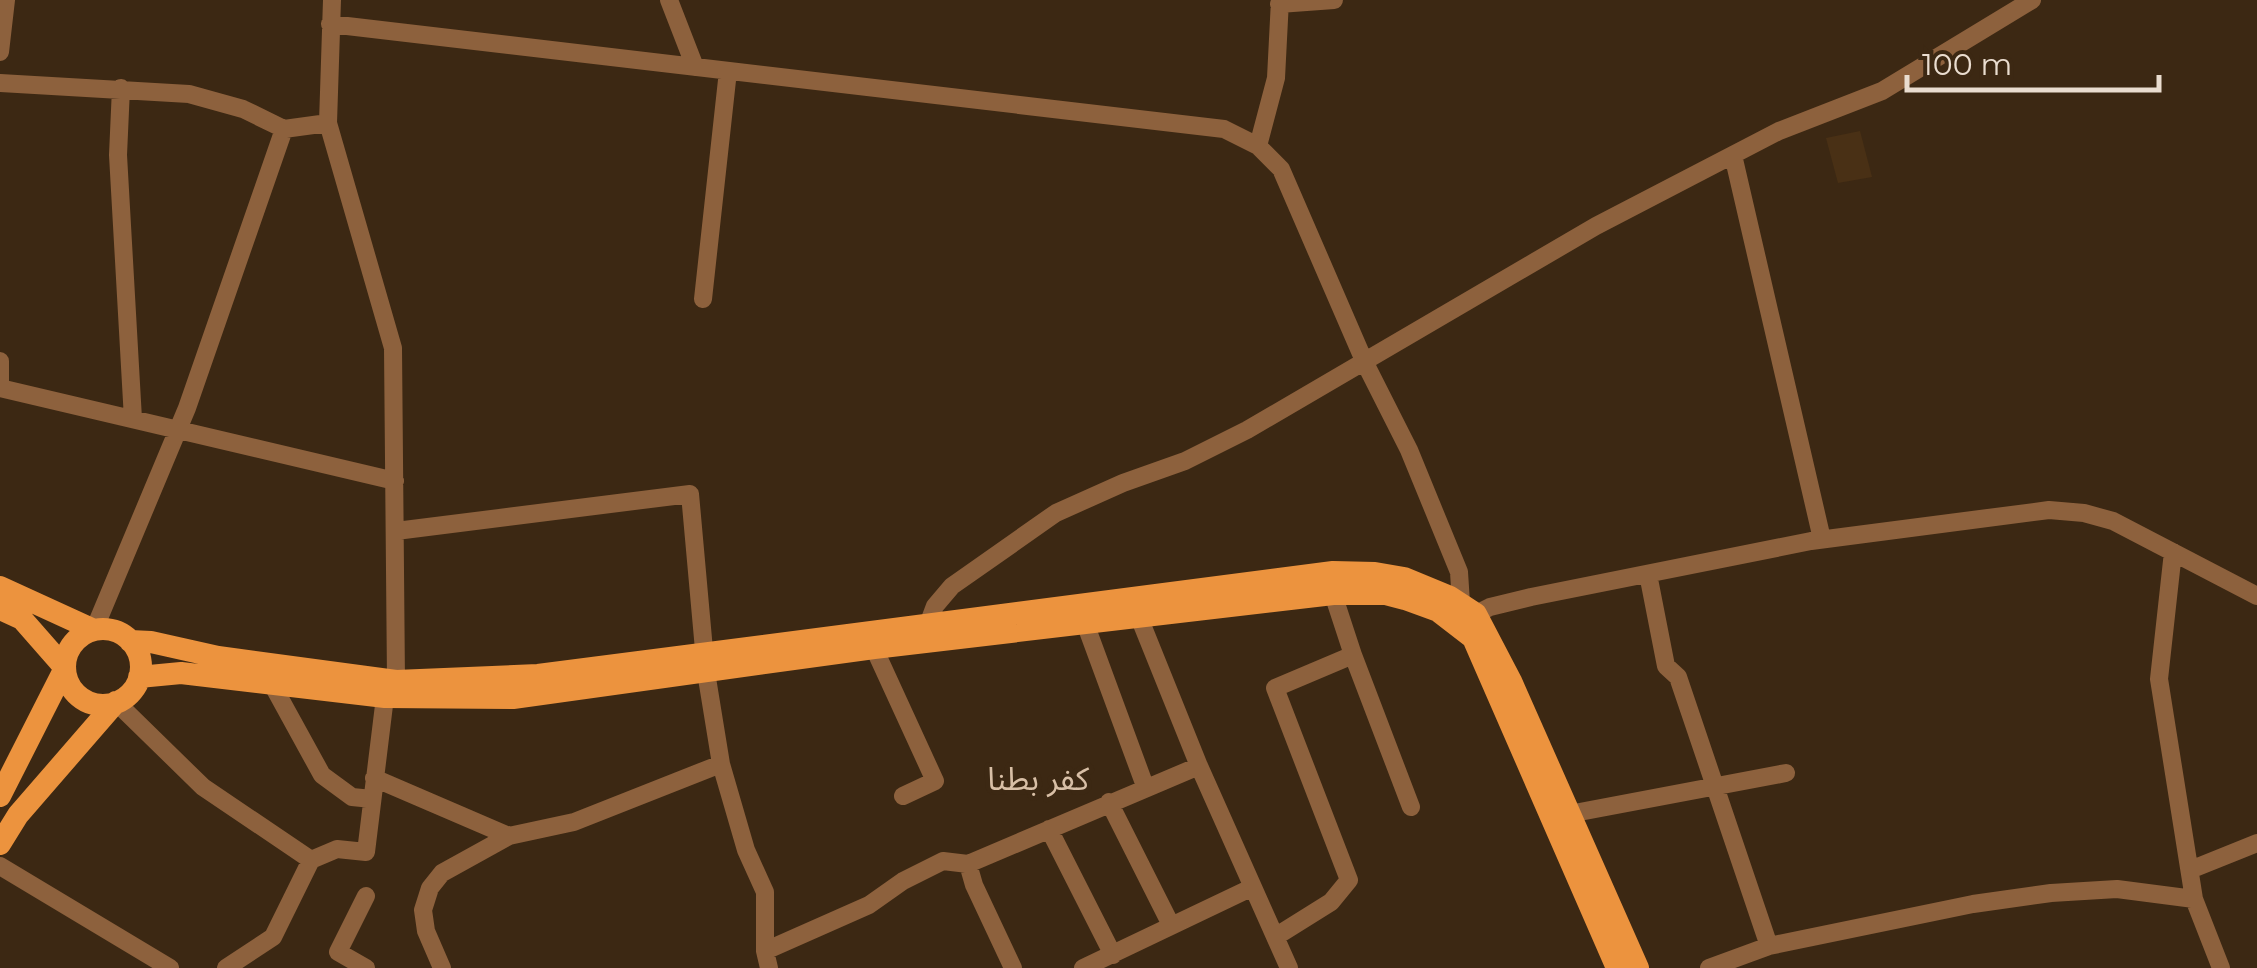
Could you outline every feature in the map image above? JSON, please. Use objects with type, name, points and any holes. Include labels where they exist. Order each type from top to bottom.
[{"type":"main road","points":[[705,662],[929,622],[1333,572],[1404,578],[1469,608],[1511,681],[1638,968]]},
{"type":"main road","points":[[0,587],[94,630],[120,633],[130,640],[390,689]]},
{"type":"main road","points":[[139,678],[181,673],[272,684],[390,689],[874,648],[1334,594],[1386,594],[1438,611],[1473,638],[1609,963]]},
{"type":"main road","points":[[0,608],[22,619],[64,668],[72,690],[81,698],[104,705],[126,696],[139,678],[139,658],[130,640]]},
{"type":"main road","points":[[0,796],[64,668],[72,644],[94,630]]},
{"type":"main road","points":[[0,844],[18,815],[116,702]]},
{"type":"street","points":[[0,52],[6,0]]},
{"type":"street","points":[[238,966],[273,937],[311,860],[337,850],[366,852],[390,689],[396,531],[392,348],[328,123],[332,0]]},
{"type":"street","points":[[669,0],[695,67]]},
{"type":"street","points":[[1258,146],[1276,78],[1280,2],[1334,0]]},
{"type":"street","points":[[929,622],[952,586],[1056,514],[1216,446],[1596,226],[1779,131],[1882,91],[2032,0]]},
{"type":"street","points":[[330,24],[1224,129],[1258,146],[1281,170],[1409,450],[1459,572],[1469,608],[1490,607],[1822,539],[2049,510],[2112,520],[2257,596]]},
{"type":"street","points":[[703,299],[728,71]]},
{"type":"street","points":[[0,83],[189,94],[243,109],[284,129],[328,123]]},
{"type":"street","points":[[121,88],[118,156],[132,418]]},
{"type":"street","points":[[94,630],[178,429],[284,129]]},
{"type":"street","points":[[1733,154],[1822,539]]},
{"type":"street","points":[[0,361],[0,388],[395,481]]},
{"type":"street","points":[[396,531],[690,494],[705,662],[721,764],[746,850],[764,892],[767,959],[943,862],[968,864],[1199,766]]},
{"type":"street","points":[[2174,552],[2159,679],[2194,899],[2222,968]]},
{"type":"street","points":[[1648,574],[1666,666],[1678,676],[1769,946]]},
{"type":"street","points":[[1334,594],[1410,808]]},
{"type":"street","points":[[1139,617],[1288,968]]},
{"type":"street","points":[[1085,623],[1145,786]]},
{"type":"street","points":[[874,648],[935,780],[903,796]]},
{"type":"street","points":[[1275,937],[1331,902],[1349,880],[1276,688],[1353,655]]},
{"type":"street","points":[[272,684],[322,776],[352,796],[372,800]]},
{"type":"street","points":[[116,702],[204,787],[311,860]]},
{"type":"street","points":[[442,968],[426,931],[423,910],[430,888],[442,873],[510,836],[574,822],[721,764]]},
{"type":"street","points":[[1569,814],[1786,773]]},
{"type":"street","points":[[374,778],[510,836]]},
{"type":"street","points":[[1109,802],[1171,925]]},
{"type":"street","points":[[1049,829],[1113,955]]},
{"type":"street","points":[[2190,870],[2257,843]]},
{"type":"street","points":[[968,864],[1012,968]]},
{"type":"street","points":[[0,866],[170,968]]},
{"type":"street","points":[[1083,968],[1253,888]]},
{"type":"street","points":[[1709,968],[1769,946],[1972,904],[2051,892],[2118,889],[2194,899]]},
{"type":"street","points":[[366,896],[338,952],[366,968]]},
{"type":"shaded area","points":[[1860,131],[1872,177],[1838,183],[1826,138]]},
{"type":"district","name":"كفر بطنا","points":[[1038,779]]}]
